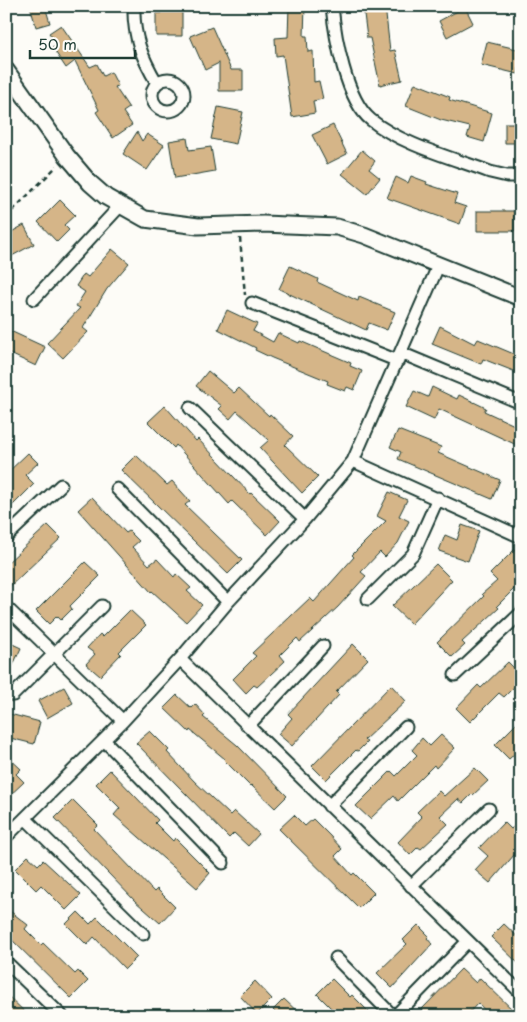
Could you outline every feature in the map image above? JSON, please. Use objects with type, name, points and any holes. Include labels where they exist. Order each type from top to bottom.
[{"type":"street","points":[[134,6],[135,36],[145,63],[157,84]]},
{"type":"street","points":[[332,6],[346,75],[355,98],[369,119],[391,134],[490,172],[507,176],[521,176]]},
{"type":"street","points":[[6,70],[67,156],[90,183],[120,206],[145,219],[198,226],[240,224],[337,228],[364,235],[521,298]]},
{"type":"street","points":[[34,299],[120,206]]},
{"type":"street","points":[[9,830],[25,818],[123,721],[180,659],[228,602],[305,519],[353,461],[439,264]]},
{"type":"street","points":[[252,303],[521,403]]},
{"type":"street","points":[[190,408],[305,519]]},
{"type":"street","points":[[353,461],[521,537]]},
{"type":"street","points":[[6,537],[61,485]]},
{"type":"street","points":[[117,489],[228,602]]},
{"type":"street","points":[[368,599],[414,554],[438,498]]},
{"type":"street","points":[[14,695],[102,606]]},
{"type":"street","points":[[6,607],[123,721]]},
{"type":"street","points":[[456,675],[521,613]]},
{"type":"street","points":[[248,726],[323,646]]},
{"type":"street","points":[[180,659],[521,993]]},
{"type":"street","points":[[328,806],[406,727]]},
{"type":"street","points":[[104,740],[223,863]]},
{"type":"street","points":[[411,886],[489,809]]},
{"type":"street","points":[[25,818],[143,934]]},
{"type":"street","points":[[336,958],[394,1016],[467,942]]},
{"type":"street","points":[[6,962],[62,1016]]},
{"type":"path","points":[[6,217],[67,156]]},
{"type":"path","points":[[240,224],[244,291],[252,303]]},
{"type":"building","points":[[30,6],[45,6],[50,23],[36,27]]},
{"type":"building","points":[[161,6],[182,6],[182,36],[156,36],[156,13],[161,13]]},
{"type":"building","points":[[289,6],[305,6],[304,36],[307,36],[308,52],[313,51],[314,82],[319,81],[323,99],[313,101],[315,113],[292,117],[283,55],[276,56],[275,38],[288,37]]},
{"type":"building","points":[[363,6],[385,6],[390,51],[395,50],[402,80],[380,85],[370,38],[367,38]]},
{"type":"building","points":[[465,7],[473,23],[447,37],[439,21]]},
{"type":"building","points":[[61,25],[90,67],[97,64],[103,76],[111,72],[118,86],[115,87],[129,108],[123,112],[132,125],[113,138],[96,112],[99,110],[75,61],[66,68],[52,47],[57,44],[49,33]]},
{"type":"building","points":[[212,27],[231,70],[243,70],[243,91],[219,91],[219,63],[205,70],[190,36]]},
{"type":"building","points":[[487,42],[521,50],[518,74],[481,65]]},
{"type":"building","points":[[415,83],[450,97],[449,100],[492,113],[484,142],[467,137],[470,127],[441,120],[406,106]]},
{"type":"building","points":[[218,107],[243,112],[236,144],[211,139]]},
{"type":"building","points":[[505,123],[521,123],[521,143],[505,143]]},
{"type":"building","points":[[333,125],[347,154],[327,164],[312,135]]},
{"type":"building","points":[[137,132],[142,141],[147,134],[164,145],[147,170],[123,154]]},
{"type":"building","points":[[187,138],[189,150],[211,147],[215,171],[175,178],[169,141]]},
{"type":"building","points":[[362,150],[375,161],[369,169],[380,178],[367,194],[342,174]]},
{"type":"building","points":[[411,176],[427,182],[426,184],[457,194],[454,203],[466,207],[460,224],[387,198],[396,177],[408,183]]},
{"type":"building","points":[[60,200],[75,215],[64,225],[69,230],[57,242],[38,222]]},
{"type":"building","points":[[477,211],[514,211],[514,231],[477,231]]},
{"type":"building","points":[[24,225],[34,244],[10,257],[6,249],[6,235]]},
{"type":"building","points":[[112,249],[129,263],[107,289],[83,328],[88,332],[63,358],[47,343],[80,308],[76,306],[85,292],[76,286],[84,274],[88,277]]},
{"type":"building","points":[[290,266],[318,279],[317,282],[358,301],[359,297],[395,312],[387,330],[369,323],[366,330],[279,289]]},
{"type":"building","points":[[227,310],[257,324],[253,331],[273,342],[278,333],[351,363],[350,366],[362,371],[354,390],[347,387],[345,391],[327,384],[328,381],[255,350],[256,348],[218,329]]},
{"type":"building","points":[[440,326],[475,344],[478,339],[521,357],[521,374],[483,359],[481,364],[432,344]]},
{"type":"building","points":[[6,329],[45,347],[36,366],[6,352]]},
{"type":"building","points":[[208,371],[234,393],[239,388],[293,436],[285,445],[318,477],[302,493],[260,448],[269,440],[237,411],[230,419],[219,409],[222,406],[196,386]]},
{"type":"building","points":[[432,387],[457,399],[459,395],[486,408],[484,411],[521,428],[521,447],[439,409],[434,420],[406,407],[414,391],[428,397]]},
{"type":"building","points":[[165,406],[196,441],[198,439],[250,494],[280,521],[267,535],[232,501],[229,504],[176,445],[174,448],[148,422]]},
{"type":"building","points":[[398,430],[441,447],[438,453],[500,480],[492,499],[398,459],[401,452],[390,447]]},
{"type":"building","points":[[28,453],[38,463],[25,475],[34,484],[6,512],[6,474]]},
{"type":"building","points":[[136,455],[167,485],[172,481],[190,501],[185,505],[242,560],[228,574],[121,470]]},
{"type":"building","points":[[389,492],[407,500],[399,516],[409,521],[398,543],[385,557],[380,552],[361,572],[366,576],[338,607],[300,642],[297,638],[280,655],[285,661],[257,687],[254,685],[246,693],[233,679],[256,656],[252,653],[310,598],[314,602],[354,557],[352,555],[386,521],[377,516]]},
{"type":"building","points":[[92,497],[126,533],[129,531],[139,541],[132,547],[149,565],[157,559],[174,577],[176,574],[191,588],[187,591],[202,605],[186,622],[151,592],[78,510]]},
{"type":"building","points":[[48,525],[61,538],[6,590],[6,564]]},
{"type":"building","points":[[462,525],[479,531],[468,561],[439,551],[445,535],[457,540]]},
{"type":"building","points":[[515,549],[521,554],[521,573],[514,579],[519,584],[497,606],[499,608],[462,642],[465,645],[452,657],[437,642],[484,596],[482,594],[497,581],[490,574]]},
{"type":"building","points":[[85,562],[100,576],[70,606],[72,609],[61,620],[57,616],[49,624],[36,611]]},
{"type":"building","points":[[436,564],[452,580],[411,624],[392,606]]},
{"type":"building","points":[[130,610],[146,625],[119,652],[121,654],[100,676],[86,664],[95,654],[87,648],[100,634],[103,637]]},
{"type":"building","points":[[6,641],[21,648],[6,680]]},
{"type":"building","points":[[353,644],[368,659],[336,692],[339,695],[292,746],[278,734],[292,718],[288,714]]},
{"type":"building","points":[[508,662],[521,675],[521,680],[504,697],[499,693],[470,722],[456,708],[478,685],[481,688]]},
{"type":"building","points":[[391,685],[406,701],[364,740],[367,742],[358,751],[356,750],[326,780],[312,766]]},
{"type":"building","points":[[64,687],[73,703],[47,718],[38,701]]},
{"type":"building","points":[[177,695],[191,708],[195,704],[205,715],[203,717],[237,745],[287,796],[275,808],[250,786],[225,759],[190,730],[189,732],[164,708]]},
{"type":"building","points":[[6,713],[40,722],[34,744],[6,737]]},
{"type":"building","points":[[521,719],[521,748],[509,759],[495,745]]},
{"type":"building","points":[[150,731],[169,750],[167,752],[194,781],[230,815],[234,811],[259,834],[248,846],[234,833],[229,838],[136,743]]},
{"type":"building","points":[[441,735],[455,748],[436,768],[434,765],[398,801],[394,796],[370,819],[356,806],[391,771],[396,776],[417,755],[412,750],[422,738],[430,746]]},
{"type":"building","points":[[6,755],[21,769],[16,774],[24,782],[6,799]]},
{"type":"building","points":[[475,768],[488,781],[463,803],[458,799],[440,816],[448,824],[421,849],[418,847],[410,855],[398,842],[422,817],[417,812],[439,791],[444,796]]},
{"type":"building","points":[[110,770],[158,820],[155,823],[173,841],[175,838],[210,873],[197,888],[114,815],[120,808],[96,784]]},
{"type":"building","points":[[73,800],[98,825],[94,829],[154,892],[157,889],[175,907],[160,923],[135,901],[55,818]]},
{"type":"building","points":[[294,815],[305,826],[313,819],[342,849],[335,856],[352,875],[354,873],[374,893],[359,908],[279,829]]},
{"type":"building","points":[[521,820],[521,847],[490,883],[475,870],[488,856],[479,848],[504,822],[511,829]]},
{"type":"building","points":[[28,856],[38,865],[43,860],[81,895],[66,910],[41,885],[36,890],[15,869]]},
{"type":"building","points":[[6,908],[28,925],[25,929],[41,945],[43,943],[75,974],[78,971],[88,981],[71,998],[6,934]]},
{"type":"building","points":[[78,912],[90,924],[97,917],[137,957],[125,969],[94,937],[87,945],[66,924]]},
{"type":"building","points":[[504,924],[521,940],[521,966],[491,937]]},
{"type":"building","points":[[418,925],[429,936],[427,938],[432,944],[392,988],[377,973],[407,944],[403,940]]},
{"type":"building","points":[[461,969],[476,983],[480,978],[519,1016],[490,1016],[478,1003],[466,1016],[429,1016],[422,1009]]},
{"type":"building","points":[[332,979],[350,997],[352,995],[373,1016],[339,1016],[317,994]]},
{"type":"building","points":[[255,981],[272,999],[257,1014],[240,996]]},
{"type":"building","points":[[6,994],[29,1016],[6,1016]]},
{"type":"building","points":[[284,999],[302,1016],[279,1016],[273,1010]]}]
